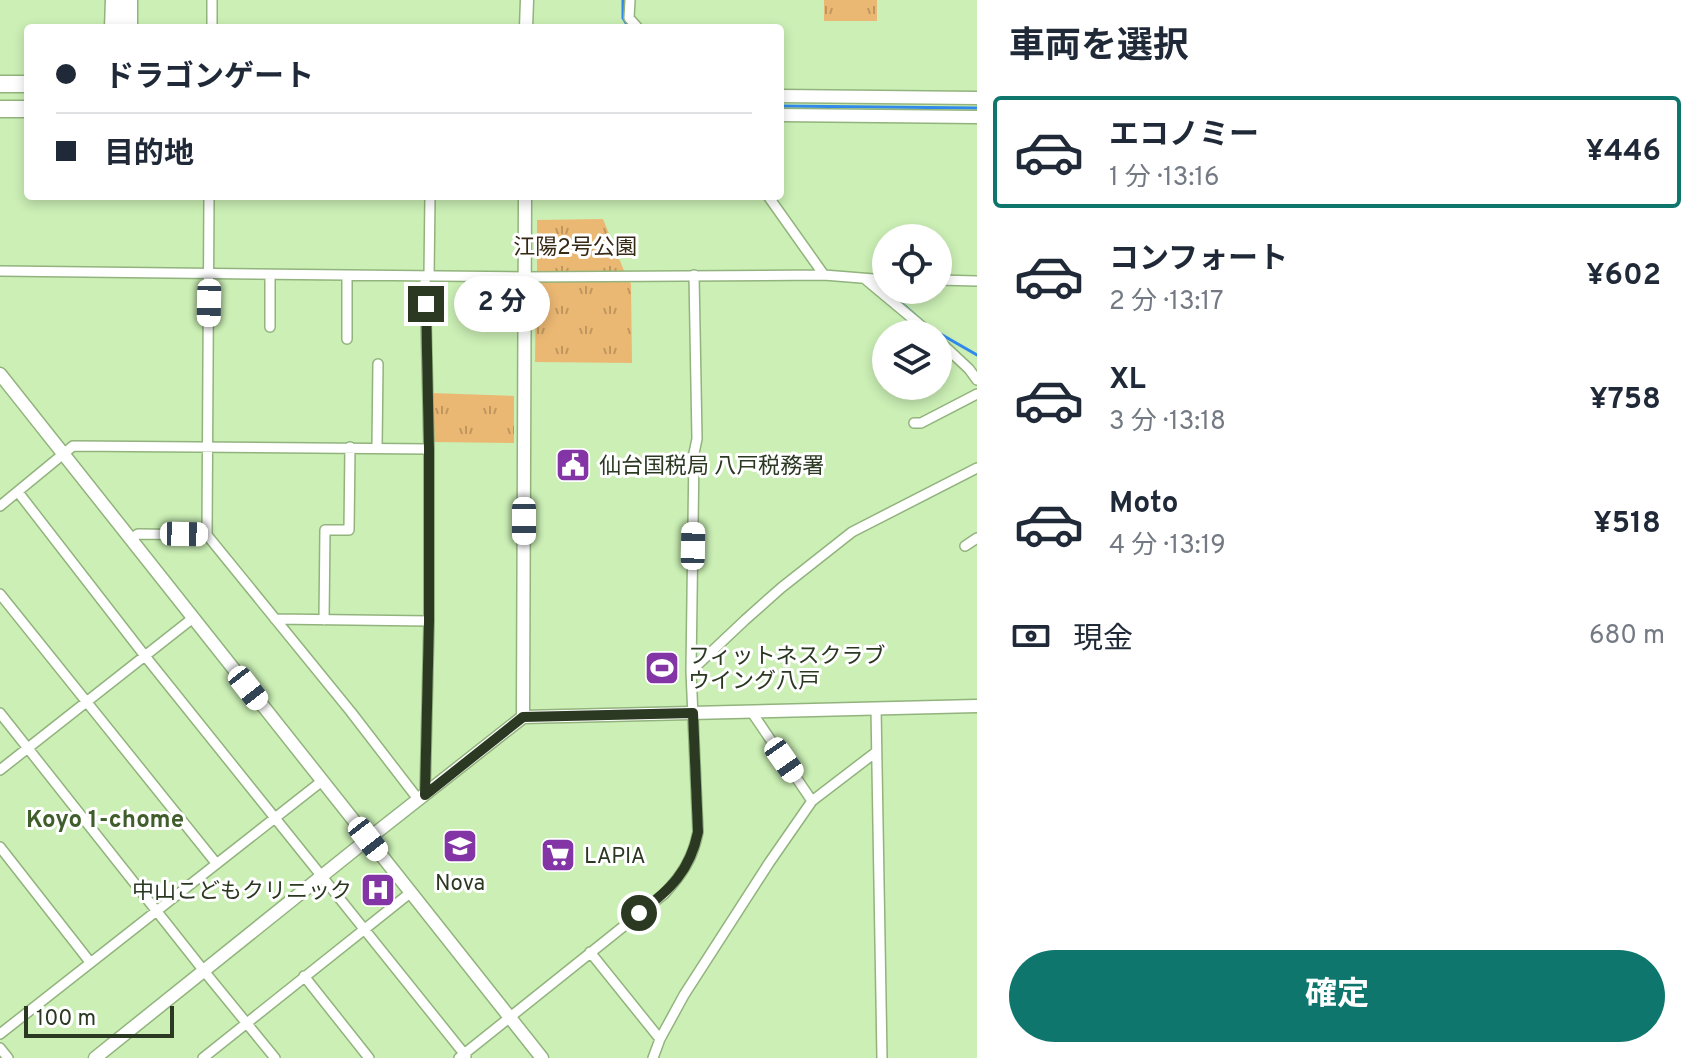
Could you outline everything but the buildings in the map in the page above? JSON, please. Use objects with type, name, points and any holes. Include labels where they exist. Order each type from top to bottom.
[{"type":"highway","points":[[113,24],[114,0]]},
{"type":"highway","points":[[129,0],[129,24]]},
{"type":"highway","points":[[0,84],[24,84]]},
{"type":"highway","points":[[0,94],[24,94]]},
{"type":"highway","points":[[0,109],[24,109]]},
{"type":"street","points":[[212,0],[212,24]]},
{"type":"street","points":[[526,24],[527,0]]},
{"type":"street","points":[[630,0],[629,18],[634,24]]},
{"type":"street","points":[[784,96],[977,98]]},
{"type":"street","points":[[784,115],[977,117]]},
{"type":"street","points":[[209,200],[207,535],[421,797]]},
{"type":"street","points":[[421,797],[429,621],[427,276],[430,200]]},
{"type":"street","points":[[523,717],[525,200]]},
{"type":"street","points":[[771,200],[824,275]]},
{"type":"street","points":[[0,271],[524,277],[824,275],[872,279]]},
{"type":"street","points":[[270,275],[270,327]]},
{"type":"street","points":[[347,275],[347,339]]},
{"type":"street","points":[[18,492],[463,1057],[664,894],[686,868],[695,847],[698,832],[691,671],[694,453],[697,439],[694,275]]},
{"type":"street","points":[[865,279],[914,320]]},
{"type":"street","points":[[952,280],[977,281]]},
{"type":"street","points":[[952,353],[977,380]]},
{"type":"street","points":[[377,447],[378,364]]},
{"type":"street","points":[[0,374],[542,1058]]},
{"type":"street","points":[[914,423],[921,423],[977,394]]},
{"type":"street","points":[[0,506],[73,446],[429,449]]},
{"type":"street","points":[[324,620],[325,530],[349,530],[350,447]]},
{"type":"street","points":[[691,671],[781,588],[852,532],[977,468]]},
{"type":"street","points":[[131,539],[138,534],[207,535]]},
{"type":"street","points":[[965,546],[977,538]]},
{"type":"street","points":[[0,594],[216,863]]},
{"type":"street","points":[[0,770],[193,618]]},
{"type":"street","points":[[275,619],[429,621]]},
{"type":"street","points":[[95,1058],[523,717],[977,706]]},
{"type":"street","points":[[876,708],[882,1058]]},
{"type":"street","points":[[751,711],[812,801]]},
{"type":"street","points":[[0,713],[275,1058]]},
{"type":"street","points":[[653,1058],[684,995],[812,801],[876,752]]},
{"type":"street","points":[[0,1034],[322,781]]},
{"type":"street","points":[[0,847],[90,962]]},
{"type":"street","points":[[203,1058],[410,893]]},
{"type":"street","points":[[590,952],[660,1039]]},
{"type":"street","points":[[304,976],[369,1058]]},
{"type":"street","points":[[0,1048],[8,1058]]},
{"type":"green space","points":[[824,0],[877,0],[877,21],[824,21]]},
{"type":"green space","name":"江陽2号公園","points":[[603,219],[625,273],[537,274],[537,220]]},
{"type":"green space","name":"江陽2号公園","points":[[628,279],[631,284],[632,363],[535,362],[536,285],[542,281]]},
{"type":"green space","points":[[432,393],[514,396],[514,443],[432,442]]},
{"type":"waterway","points":[[623,0],[626,23]]},
{"type":"waterway","points":[[784,106],[977,108]]},
{"type":"waterway","points":[[903,304],[930,328],[977,355]]},
{"type":"place","name":"仙台国税局 八戸税務署","points":[[573,465]]},
{"type":"place","name":"フィットネスクラブ ウイング八戸","points":[[662,668]]},
{"type":"place","name":"Nova","points":[[460,846]]},
{"type":"place","name":"LAPIA","points":[[558,855]]},
{"type":"place","name":"中山こどもクリニック","points":[[378,890]]},
{"type":"district","name":"Koyo 1-chome","points":[[105,819]]},
{"type":"route","points":[[426,304],[429,621],[425,795],[523,717],[693,713],[698,832],[695,847],[676,882],[639,913]]}]
